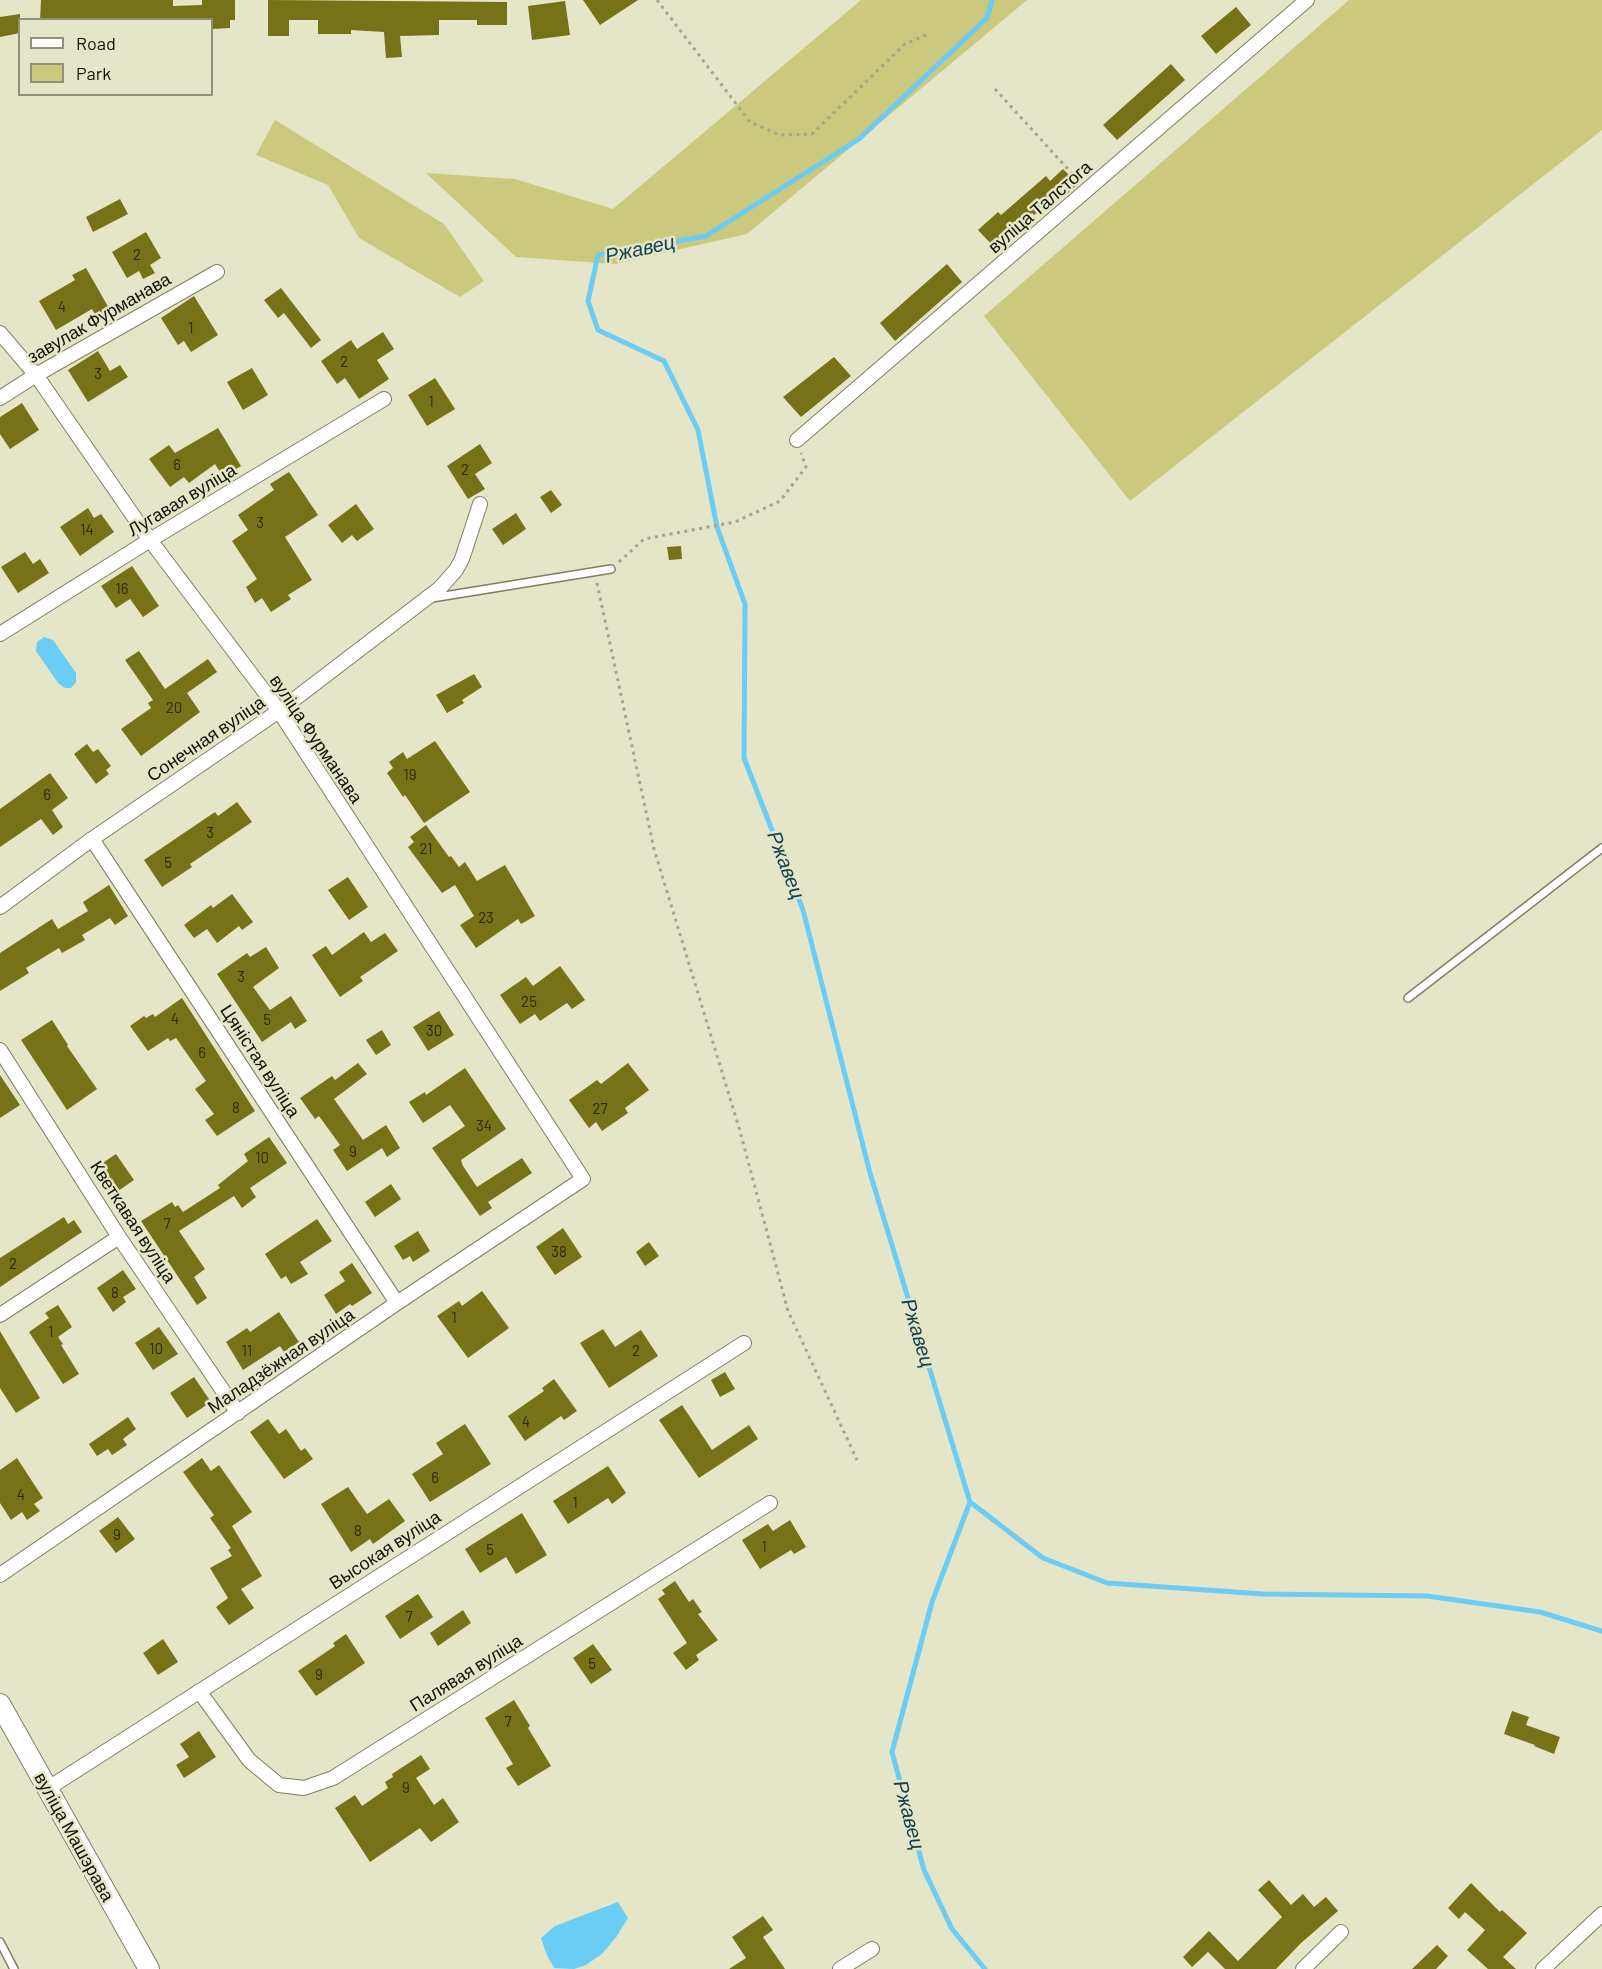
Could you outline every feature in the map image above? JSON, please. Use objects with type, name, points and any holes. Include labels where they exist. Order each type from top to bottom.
[{"type":"main road","name":"вуліца Машэрава","points":[[0,1704],[149,1969]]},
{"type":"street","name":"вуліца Талстога","points":[[797,440],[1307,0]]},
{"type":"street","name":"завулак Фурманава","points":[[0,398],[36,375],[217,272]]},
{"type":"street","name":"вуліца Фурманава","points":[[0,333],[36,375],[150,540],[279,711],[583,1179]]},
{"type":"street","name":"Лугавая вуліца","points":[[0,634],[150,540],[384,399]]},
{"type":"street","name":"Сонечная вуліца","points":[[0,907],[92,839],[279,711],[440,588],[456,570],[462,559],[480,504]]},
{"type":"street","name":"Цяністая вуліца","points":[[92,839],[397,1303]]},
{"type":"street","name":"Кветкавая вуліца","points":[[0,1050],[120,1237],[238,1413]]},
{"type":"street","name":"Маладзёжная вуліца","points":[[0,1575],[397,1303],[583,1179]]},
{"type":"street","points":[[0,1315],[120,1237]]},
{"type":"street","name":"Высокая вуліца","points":[[47,1789],[744,1343]]},
{"type":"street","name":"Палявая вуліца","points":[[199,1691],[249,1760],[279,1785],[304,1788],[333,1778],[770,1503]]},
{"type":"street","points":[[1543,1969],[1602,1914]]},
{"type":"street","points":[[1303,1969],[1341,1932]]},
{"type":"street","points":[[840,1969],[872,1949]]},
{"type":"lane","points":[[426,599],[611,570]]},
{"type":"lane","points":[[1408,998],[1602,849]]},
{"type":"lane","points":[[0,1942],[14,1969]]},
{"type":"path","points":[[657,0],[750,122],[780,135],[812,134],[905,44],[928,34]]},
{"type":"path","points":[[995,89],[1087,190]]},
{"type":"path","points":[[611,570],[644,539],[728,524],[780,501],[806,467],[797,440]]},
{"type":"path","points":[[595,572],[654,849],[740,1131],[789,1311],[857,1460]]},
{"type":"green space","points":[[861,0],[1027,0],[747,234],[614,264],[516,257],[426,173],[515,179],[613,209]]},
{"type":"green space","points":[[1349,0],[1602,0],[1602,130],[1130,501],[984,316]]},
{"type":"green space","points":[[275,120],[444,224],[484,281],[460,297],[359,238],[328,185],[256,155]]},
{"type":"water","points":[[44,637],[53,640],[76,673],[76,682],[71,688],[65,688],[58,683],[36,651],[37,642]]},
{"type":"water","points":[[618,1902],[628,1918],[602,1954],[586,1965],[574,1969],[554,1968],[541,1938],[555,1926]]},
{"type":"building","points":[[41,0],[173,0],[173,6],[202,5],[202,0],[235,0],[235,20],[230,20],[230,28],[213,29],[213,18],[40,18]]},
{"type":"building","points":[[268,0],[507,2],[507,25],[477,25],[477,20],[439,20],[439,35],[400,36],[402,57],[386,58],[384,32],[351,30],[351,34],[318,34],[318,20],[289,20],[289,36],[268,36]]},
{"type":"building","points":[[583,0],[638,0],[600,25]]},
{"type":"building","points":[[565,1],[570,35],[532,40],[528,6]]},
{"type":"building","points":[[1236,7],[1251,25],[1216,54],[1201,36]]},
{"type":"building","points":[[20,14],[18,33],[0,37],[0,17]]},
{"type":"building","points":[[1171,64],[1185,80],[1117,140],[1103,125]]},
{"type":"building","points":[[1063,169],[1078,184],[1067,194],[1063,190],[1034,215],[1032,213],[994,247],[978,230],[998,212],[1001,215],[1046,176],[1050,181]]},
{"type":"building","points":[[120,199],[128,214],[93,232],[86,217]]},
{"type":"building","points":[[146,232],[161,258],[150,265],[155,273],[143,279],[139,271],[127,278],[112,252]]},
{"type":"building","points":[[947,264],[962,282],[895,341],[880,323]]},
{"type":"building","points":[[86,268],[110,310],[97,318],[92,309],[56,330],[39,301],[75,280],[72,275]]},
{"type":"building","points":[[281,288],[321,340],[311,348],[284,313],[278,318],[264,300]]},
{"type":"building","points":[[194,296],[218,335],[191,352],[184,341],[178,345],[161,318]]},
{"type":"building","points":[[383,332],[394,349],[377,360],[389,379],[359,399],[345,378],[337,384],[321,361],[351,340],[357,349]]},
{"type":"building","points":[[98,351],[110,371],[120,365],[128,377],[88,402],[68,370]]},
{"type":"building","points":[[834,357],[851,376],[801,417],[783,397]]},
{"type":"building","points":[[252,368],[268,395],[243,410],[227,382]]},
{"type":"building","points":[[435,378],[455,409],[427,426],[408,395]]},
{"type":"building","points":[[22,403],[39,430],[10,449],[0,434],[0,417]]},
{"type":"building","points":[[218,428],[241,466],[223,477],[215,464],[189,483],[184,477],[170,487],[149,459],[169,445],[175,453]]},
{"type":"building","points":[[480,444],[492,463],[475,474],[485,489],[468,499],[447,466]]},
{"type":"building","points":[[289,472],[318,515],[285,537],[312,580],[288,595],[291,599],[271,612],[262,598],[255,603],[246,587],[257,579],[232,541],[248,530],[238,515],[274,490],[270,484]]},
{"type":"building","points":[[551,490],[562,505],[551,513],[540,497]]},
{"type":"building","points":[[356,504],[374,529],[357,541],[352,535],[342,543],[328,525]]},
{"type":"building","points":[[88,508],[94,518],[101,514],[114,532],[80,556],[60,527]]},
{"type":"building","points":[[516,513],[526,529],[503,545],[492,529]]},
{"type":"building","points":[[681,546],[682,559],[669,560],[667,547]]},
{"type":"building","points":[[25,552],[33,564],[40,559],[49,573],[18,593],[1,567]]},
{"type":"building","points":[[132,566],[159,606],[143,617],[130,599],[116,608],[101,586]]},
{"type":"building","points":[[139,651],[165,689],[208,659],[217,672],[187,693],[200,712],[141,756],[121,729],[151,708],[148,703],[153,700],[125,660]]},
{"type":"building","points":[[474,674],[482,687],[462,700],[464,703],[447,713],[436,695]]},
{"type":"building","points":[[435,741],[470,792],[424,823],[387,773],[393,768],[389,762],[403,752],[407,759]]},
{"type":"building","points":[[87,744],[93,752],[98,749],[111,766],[106,770],[109,774],[96,784],[74,754]]},
{"type":"building","points":[[50,773],[68,798],[52,810],[63,827],[53,835],[41,819],[0,847],[0,809]]},
{"type":"building","points":[[237,802],[252,822],[190,864],[192,867],[162,887],[144,860],[215,812],[218,816]]},
{"type":"building","points":[[426,825],[449,857],[451,856],[459,867],[465,862],[477,881],[505,865],[535,916],[521,924],[518,919],[476,948],[460,925],[474,916],[455,885],[442,893],[408,847],[414,842],[410,837]]},
{"type":"building","points":[[348,877],[368,907],[349,920],[328,890]]},
{"type":"building","points":[[109,885],[128,916],[115,925],[110,918],[82,935],[85,940],[62,953],[59,948],[26,968],[29,973],[0,991],[0,953],[52,919],[58,929],[88,911],[83,902]]},
{"type":"building","points":[[232,894],[253,922],[242,930],[239,926],[217,943],[207,929],[194,938],[184,925],[211,905],[213,908]]},
{"type":"building","points":[[364,932],[371,942],[385,933],[398,951],[360,977],[363,981],[340,997],[312,955],[326,946],[332,955]]},
{"type":"building","points":[[266,947],[279,968],[253,987],[270,1010],[291,996],[307,1021],[295,1029],[291,1022],[262,1042],[217,974],[247,953],[250,957]]},
{"type":"building","points":[[560,966],[585,1000],[572,1009],[567,1003],[540,1021],[535,1014],[520,1024],[500,995],[526,977],[533,986]]},
{"type":"building","points":[[182,998],[255,1111],[217,1136],[205,1120],[214,1114],[195,1089],[206,1081],[176,1038],[170,1041],[168,1038],[148,1051],[130,1026],[144,1016],[146,1018],[153,1014],[155,1017]]},
{"type":"building","points":[[439,1011],[454,1035],[428,1051],[413,1027]]},
{"type":"building","points":[[52,1020],[97,1089],[67,1110],[21,1040]]},
{"type":"building","points":[[382,1030],[391,1045],[376,1055],[366,1040]]},
{"type":"building","points":[[358,1063],[367,1074],[334,1099],[363,1140],[386,1125],[400,1148],[387,1157],[382,1148],[347,1171],[333,1150],[340,1145],[319,1116],[315,1119],[300,1098],[332,1076],[335,1080]]},
{"type":"building","points":[[628,1063],[649,1090],[625,1108],[628,1113],[602,1131],[596,1122],[589,1128],[569,1100],[597,1080],[601,1084]]},
{"type":"building","points":[[465,1068],[506,1129],[461,1160],[463,1166],[477,1187],[522,1158],[532,1173],[488,1202],[492,1208],[480,1216],[432,1148],[465,1126],[450,1105],[423,1123],[409,1102],[425,1092],[426,1095]]},
{"type":"building","points":[[0,1075],[20,1105],[0,1118]]},
{"type":"building","points":[[269,1137],[287,1163],[250,1188],[256,1197],[242,1208],[234,1196],[179,1231],[205,1269],[194,1277],[207,1298],[197,1305],[141,1221],[172,1202],[175,1207],[178,1205],[183,1212],[220,1188],[218,1185],[248,1161],[244,1154]]},
{"type":"building","points":[[116,1154],[134,1180],[118,1191],[101,1164]]},
{"type":"building","points":[[391,1184],[401,1199],[375,1217],[365,1202]]},
{"type":"building","points":[[64,1217],[68,1224],[74,1220],[82,1232],[0,1287],[0,1258]]},
{"type":"building","points":[[317,1219],[332,1241],[300,1262],[308,1274],[291,1284],[286,1276],[281,1279],[265,1254]]},
{"type":"building","points":[[563,1228],[582,1257],[555,1275],[536,1247]]},
{"type":"building","points":[[418,1231],[430,1251],[413,1262],[410,1256],[403,1260],[394,1246]]},
{"type":"building","points":[[649,1242],[659,1256],[645,1266],[636,1252]]},
{"type":"building","points":[[352,1263],[372,1293],[336,1314],[324,1295],[345,1281],[339,1272]]},
{"type":"building","points":[[123,1270],[136,1289],[123,1297],[126,1302],[113,1312],[97,1288]]},
{"type":"building","points":[[482,1291],[509,1328],[468,1358],[437,1316],[459,1301],[462,1306]]},
{"type":"building","points":[[58,1305],[72,1327],[58,1337],[79,1374],[63,1384],[29,1332],[49,1318],[45,1313]]},
{"type":"building","points":[[279,1312],[299,1342],[284,1352],[280,1346],[243,1370],[226,1342],[247,1328],[250,1332]]},
{"type":"building","points":[[159,1327],[178,1354],[153,1370],[135,1343]]},
{"type":"building","points":[[603,1329],[615,1347],[641,1330],[658,1356],[609,1388],[580,1343]]},
{"type":"building","points":[[0,1331],[40,1398],[16,1413],[0,1388]]},
{"type":"building","points":[[725,1372],[735,1389],[720,1397],[711,1380]]},
{"type":"building","points":[[194,1377],[211,1402],[187,1418],[170,1393]]},
{"type":"building","points":[[554,1379],[577,1411],[564,1420],[561,1416],[525,1441],[508,1416],[544,1391],[542,1388]]},
{"type":"building","points":[[682,1405],[712,1450],[749,1425],[758,1439],[699,1478],[659,1420]]},
{"type":"building","points":[[128,1417],[136,1429],[123,1439],[127,1445],[112,1455],[108,1449],[97,1456],[89,1444]]},
{"type":"building","points":[[268,1419],[279,1434],[286,1429],[301,1451],[305,1448],[313,1459],[284,1479],[250,1432]]},
{"type":"building","points":[[465,1424],[491,1464],[430,1502],[412,1474],[443,1454],[436,1443]]},
{"type":"building","points":[[17,1458],[43,1498],[34,1504],[40,1511],[27,1520],[22,1512],[11,1520],[0,1503],[0,1470]]},
{"type":"building","points":[[202,1458],[211,1471],[219,1465],[252,1512],[232,1526],[262,1576],[241,1589],[254,1608],[229,1625],[216,1607],[228,1598],[210,1568],[232,1556],[228,1550],[231,1548],[210,1518],[214,1515],[183,1472]]},
{"type":"building","points":[[608,1466],[626,1493],[612,1504],[608,1498],[568,1524],[553,1501]]},
{"type":"building","points":[[348,1487],[367,1514],[389,1499],[405,1521],[373,1544],[370,1539],[351,1552],[321,1504]]},
{"type":"building","points":[[522,1513],[547,1555],[516,1574],[506,1557],[480,1573],[465,1549]]},
{"type":"building","points":[[118,1517],[135,1539],[116,1553],[99,1531]]},
{"type":"building","points":[[790,1520],[806,1547],[794,1554],[791,1550],[760,1569],[742,1540],[768,1524],[773,1531]]},
{"type":"building","points":[[675,1581],[689,1602],[693,1599],[702,1612],[698,1614],[718,1640],[696,1655],[699,1660],[686,1670],[673,1653],[687,1643],[658,1599],[665,1594],[662,1590]]},
{"type":"building","points":[[418,1594],[433,1617],[400,1639],[385,1616]]},
{"type":"building","points":[[463,1610],[471,1623],[438,1646],[430,1633]]},
{"type":"building","points":[[346,1634],[365,1663],[316,1696],[298,1671],[335,1646],[333,1643]]},
{"type":"building","points":[[163,1639],[178,1662],[158,1675],[143,1653]]},
{"type":"building","points":[[593,1644],[612,1670],[591,1684],[573,1658]]},
{"type":"building","points":[[514,1700],[551,1766],[518,1786],[506,1768],[513,1764],[485,1718]]},
{"type":"building","points":[[1512,1711],[1529,1717],[1526,1725],[1560,1737],[1554,1754],[1504,1734]]},
{"type":"building","points":[[199,1731],[216,1757],[184,1778],[176,1765],[189,1757],[180,1744]]},
{"type":"building","points":[[421,1755],[430,1769],[416,1778],[434,1805],[443,1798],[459,1822],[431,1842],[420,1828],[370,1862],[335,1808],[355,1795],[362,1806],[388,1788],[385,1782],[393,1777],[392,1774]]},
{"type":"building","points":[[1269,1880],[1291,1905],[1303,1894],[1314,1907],[1326,1897],[1338,1911],[1301,1943],[1276,1969],[1225,1969],[1208,1952],[1192,1967],[1183,1957],[1209,1931],[1238,1961],[1282,1917],[1258,1890]]},
{"type":"building","points":[[1471,1883],[1500,1912],[1502,1910],[1527,1933],[1503,1957],[1516,1969],[1488,1969],[1467,1950],[1485,1930],[1465,1912],[1459,1919],[1448,1908]]},
{"type":"building","points":[[763,1916],[773,1930],[763,1937],[785,1969],[729,1969],[746,1958],[732,1937]]},
{"type":"building","points":[[1437,1945],[1448,1956],[1436,1969],[1412,1969]]},
{"type":"waterway","name":"Ржавец","points":[[985,1969],[952,1929],[924,1870],[892,1752],[932,1602],[970,1502],[870,1173],[803,910],[744,758],[745,604],[717,527],[698,430],[664,361],[598,330],[588,301],[598,255],[706,236],[859,139],[987,18],[992,0]]},
{"type":"waterway","points":[[970,1502],[1043,1558],[1107,1583],[1263,1594],[1427,1596],[1540,1612],[1602,1631]]}]
